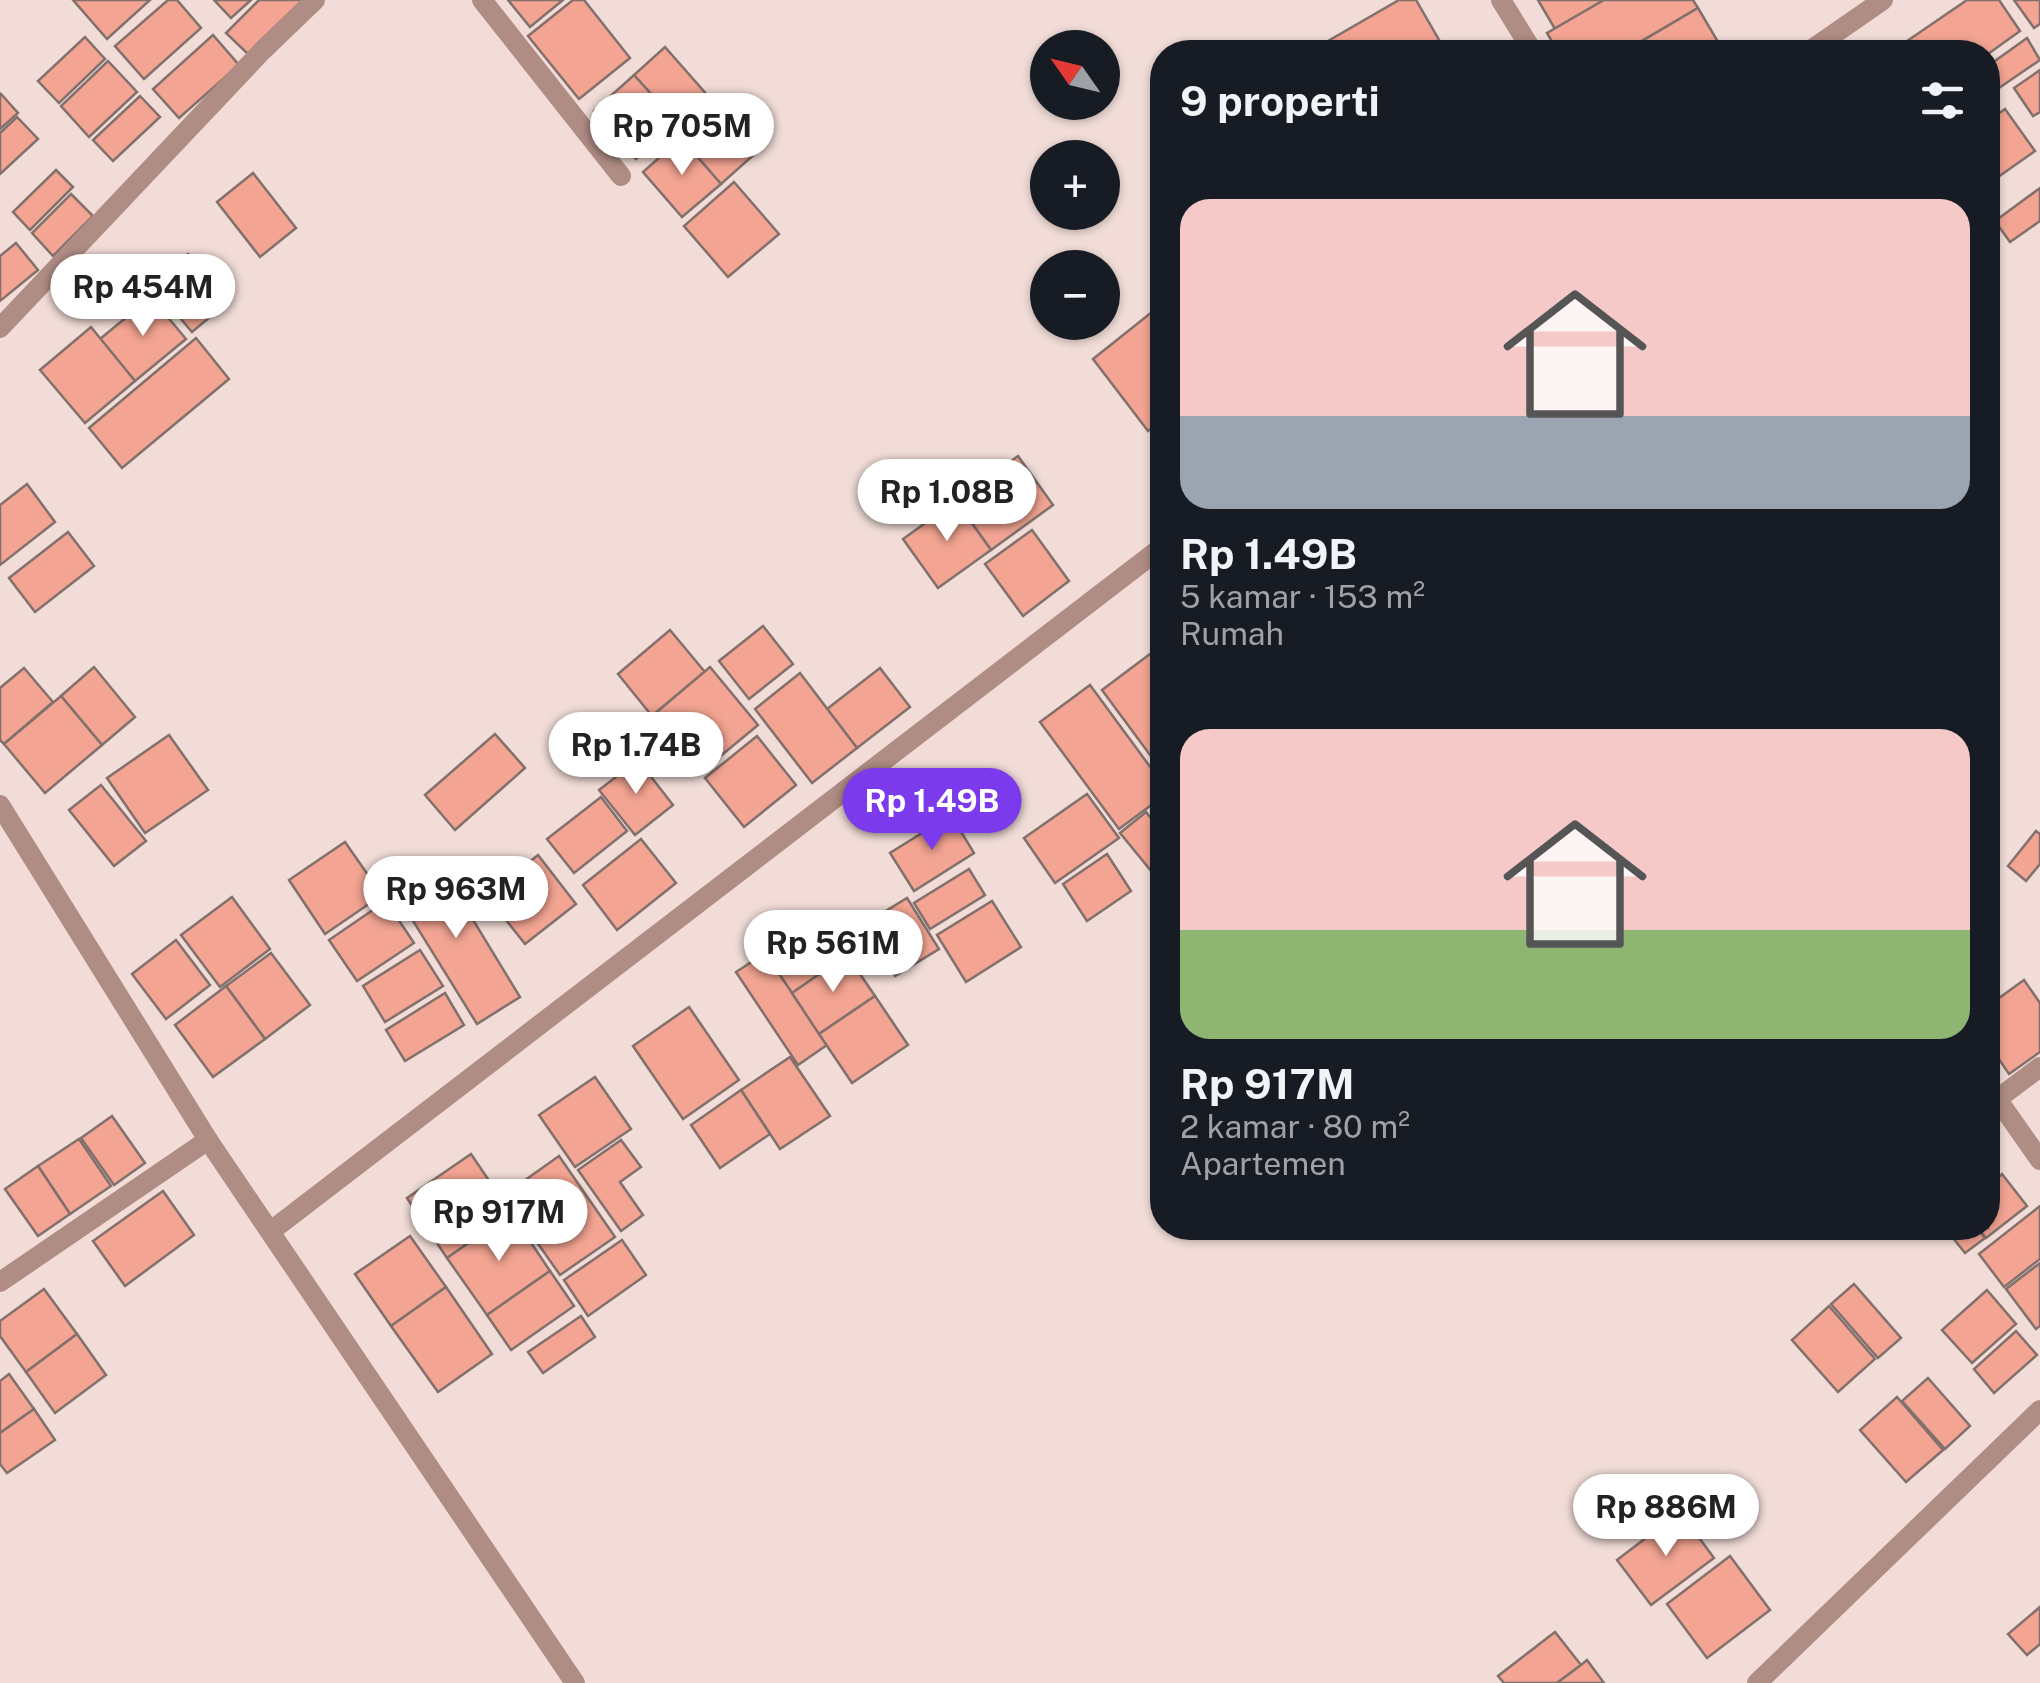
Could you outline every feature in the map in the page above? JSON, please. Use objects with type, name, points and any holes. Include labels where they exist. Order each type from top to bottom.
[{"type":"street","points":[[0,328],[315,0]]},
{"type":"street","points":[[482,0],[621,176]]},
{"type":"street","points":[[1502,0],[1526,40]]},
{"type":"street","points":[[1825,40],[1883,0]]},
{"type":"street","points":[[272,1231],[1150,556]]},
{"type":"street","points":[[0,804],[208,1140],[576,1683]]},
{"type":"street","points":[[2000,1089],[2040,1067]]},
{"type":"street","points":[[2000,1104],[2040,1160]]},
{"type":"street","points":[[0,1282],[208,1140]]},
{"type":"street","points":[[1757,1683],[2040,1410]]},
{"type":"building","points":[[73,0],[150,0],[107,39]]},
{"type":"building","points":[[168,0],[177,0],[201,28],[144,79],[115,46]]},
{"type":"building","points":[[214,0],[251,0],[231,18]]},
{"type":"building","points":[[259,0],[303,0],[249,55],[226,33]]},
{"type":"building","points":[[508,0],[563,0],[530,27]]},
{"type":"building","points":[[573,0],[584,0],[630,58],[579,99],[528,36]]},
{"type":"building","points":[[1399,0],[1416,0],[1439,40],[1330,40]]},
{"type":"building","points":[[1538,0],[1604,0],[1555,29]]},
{"type":"building","points":[[1604,0],[1693,0],[1698,8],[1643,40],[1551,40],[1547,33]]},
{"type":"building","points":[[1967,0],[1999,0],[2020,31],[2000,45],[2000,40],[1909,40]]},
{"type":"building","points":[[2014,0],[2040,0],[2040,24],[2034,28]]},
{"type":"building","points":[[1698,8],[1717,40],[1644,40]]},
{"type":"building","points":[[213,35],[239,65],[179,118],[153,89]]},
{"type":"building","points":[[85,37],[105,59],[59,103],[38,81]]},
{"type":"building","points":[[2027,38],[2040,60],[2000,87],[2000,57]]},
{"type":"building","points":[[665,47],[708,96],[677,123],[634,75]]},
{"type":"building","points":[[108,61],[137,92],[89,137],[61,106]]},
{"type":"building","points":[[2040,70],[2040,112],[2033,116],[2014,88]]},
{"type":"building","points":[[634,75],[677,123],[636,159],[594,111]]},
{"type":"building","points":[[0,96],[18,113],[0,129]]},
{"type":"building","points":[[140,96],[160,117],[113,161],[93,140]]},
{"type":"building","points":[[718,107],[757,152],[721,184],[681,138]]},
{"type":"building","points":[[2005,109],[2035,151],[2000,176],[2000,113]]},
{"type":"building","points":[[17,117],[38,139],[0,174],[0,133]]},
{"type":"building","points":[[681,138],[721,184],[682,217],[643,172]]},
{"type":"building","points":[[56,170],[73,187],[30,230],[13,212]]},
{"type":"building","points":[[253,173],[296,228],[260,257],[217,202]]},
{"type":"building","points":[[734,182],[779,234],[728,277],[684,226]]},
{"type":"building","points":[[2040,188],[2040,221],[2010,242],[2000,228],[2000,217]]},
{"type":"building","points":[[71,194],[93,216],[53,256],[32,233]]},
{"type":"building","points":[[16,243],[38,270],[0,301],[0,256]]},
{"type":"building","points":[[188,254],[228,302],[192,332],[152,285]]},
{"type":"building","points":[[151,297],[186,339],[135,381],[100,339]]},
{"type":"building","points":[[1150,314],[1150,429],[1093,359]]},
{"type":"building","points":[[91,327],[135,381],[85,423],[40,370]]},
{"type":"building","points":[[196,338],[229,379],[122,468],[89,428]]},
{"type":"building","points":[[1018,456],[1053,505],[991,550],[956,501]]},
{"type":"building","points":[[27,484],[55,522],[0,565],[0,505]]},
{"type":"building","points":[[956,501],[991,550],[938,588],[903,539]]},
{"type":"building","points":[[1032,530],[1069,581],[1023,616],[985,564]]},
{"type":"building","points":[[68,532],[94,566],[35,612],[9,578]]},
{"type":"building","points":[[763,626],[793,664],[749,699],[719,661]]},
{"type":"building","points":[[670,630],[705,672],[652,716],[618,674]]},
{"type":"building","points":[[1150,654],[1150,755],[1102,690]]},
{"type":"building","points":[[94,667],[135,717],[102,745],[61,696]]},
{"type":"building","points":[[710,667],[758,725],[700,773],[652,716]]},
{"type":"building","points":[[24,668],[53,702],[4,744],[0,740],[0,688]]},
{"type":"building","points":[[880,668],[910,707],[857,748],[827,709]]},
{"type":"building","points":[[800,673],[857,748],[812,783],[755,709]]},
{"type":"building","points":[[1090,685],[1150,767],[1150,806],[1119,829],[1040,722]]},
{"type":"building","points":[[61,696],[102,745],[45,793],[4,744]]},
{"type":"building","points":[[495,734],[525,768],[455,830],[425,795]]},
{"type":"building","points":[[169,735],[208,790],[145,833],[107,778]]},
{"type":"building","points":[[757,736],[796,785],[744,827],[705,778]]},
{"type":"building","points":[[638,760],[673,805],[635,835],[599,790]]},
{"type":"building","points":[[101,785],[146,841],[114,866],[69,810]]},
{"type":"building","points":[[1087,794],[1119,838],[1055,883],[1024,838]]},
{"type":"building","points":[[601,797],[627,831],[574,873],[547,839]]},
{"type":"building","points":[[1146,812],[1150,817],[1150,870],[1120,833]]},
{"type":"building","points":[[951,815],[974,853],[914,891],[890,853]]},
{"type":"building","points":[[2036,831],[2040,834],[2040,864],[2026,881],[2008,866]]},
{"type":"building","points":[[641,839],[676,883],[617,930],[583,885]]},
{"type":"building","points":[[345,842],[382,895],[325,934],[289,880]]},
{"type":"building","points":[[1107,854],[1131,891],[1087,921],[1063,884]]},
{"type":"building","points":[[538,855],[576,904],[525,944],[487,896]]},
{"type":"building","points":[[436,859],[520,997],[477,1024],[392,887]]},
{"type":"building","points":[[969,869],[985,895],[930,929],[914,903]]},
{"type":"building","points":[[232,897],[270,949],[220,987],[181,935]]},
{"type":"building","points":[[907,898],[939,949],[895,976],[863,925]]},
{"type":"building","points":[[386,901],[414,943],[357,981],[329,940]]},
{"type":"building","points":[[992,901],[1021,947],[966,982],[937,935]]},
{"type":"building","points":[[821,915],[847,955],[792,993],[765,953]]},
{"type":"building","points":[[176,940],[210,985],[166,1019],[132,974]]},
{"type":"building","points":[[420,950],[443,986],[385,1022],[363,986]]},
{"type":"building","points":[[271,953],[310,1005],[265,1039],[226,986]]},
{"type":"building","points":[[765,953],[827,1045],[798,1065],[736,972]]},
{"type":"building","points":[[847,955],[875,996],[819,1034],[792,993]]},
{"type":"building","points":[[2024,980],[2040,1003],[2040,1052],[2009,1074],[2000,1061],[2000,997]]},
{"type":"building","points":[[226,986],[265,1039],[213,1077],[175,1025]]},
{"type":"building","points":[[445,993],[464,1025],[405,1061],[386,1030]]},
{"type":"building","points":[[875,996],[908,1045],[852,1083],[819,1034]]},
{"type":"building","points":[[689,1007],[739,1080],[683,1119],[633,1046]]},
{"type":"building","points":[[790,1057],[830,1116],[780,1149],[741,1090]]},
{"type":"building","points":[[595,1077],[631,1129],[575,1167],[539,1115]]},
{"type":"building","points":[[741,1090],[770,1134],[720,1168],[691,1125]]},
{"type":"building","points":[[112,1116],[145,1163],[114,1185],[81,1138]]},
{"type":"building","points":[[79,1139],[111,1186],[70,1214],[38,1166]]},
{"type":"building","points":[[621,1140],[641,1167],[620,1182],[643,1215],[621,1231],[578,1170]]},
{"type":"building","points":[[471,1154],[511,1213],[447,1258],[407,1198]]},
{"type":"building","points":[[559,1156],[615,1237],[560,1275],[504,1195]]},
{"type":"building","points":[[38,1166],[70,1214],[38,1236],[5,1189]]},
{"type":"building","points":[[2000,1176],[2027,1206],[2000,1227]]},
{"type":"building","points":[[163,1191],[194,1235],[125,1286],[93,1241]]},
{"type":"building","points":[[2040,1206],[2040,1259],[2004,1287],[1979,1254]]},
{"type":"building","points":[[511,1213],[550,1271],[487,1315],[447,1258]]},
{"type":"building","points":[[410,1236],[446,1287],[391,1326],[355,1274]]},
{"type":"building","points":[[622,1240],[646,1275],[588,1316],[564,1280]]},
{"type":"building","points":[[1955,1240],[1982,1240],[1965,1253]]},
{"type":"building","points":[[2040,1263],[2040,1326],[2036,1329],[2006,1289]]},
{"type":"building","points":[[550,1271],[574,1306],[511,1350],[487,1315]]},
{"type":"building","points":[[1854,1284],[1901,1338],[1878,1358],[1831,1304]]},
{"type":"building","points":[[446,1287],[492,1354],[438,1392],[391,1326]]},
{"type":"building","points":[[44,1289],[77,1334],[26,1372],[0,1336],[0,1321]]},
{"type":"building","points":[[1987,1290],[2016,1324],[1972,1363],[1942,1330]]},
{"type":"building","points":[[1829,1306],[1875,1359],[1838,1392],[1792,1340]]},
{"type":"building","points":[[581,1316],[595,1337],[543,1373],[528,1352]]},
{"type":"building","points":[[2016,1331],[2037,1355],[1994,1393],[1974,1369]]},
{"type":"building","points":[[77,1334],[106,1375],[55,1413],[26,1372]]},
{"type":"building","points":[[9,1374],[34,1409],[0,1433],[0,1381]]},
{"type":"building","points":[[1928,1378],[1970,1426],[1945,1449],[1902,1401]]},
{"type":"building","points":[[1897,1397],[1943,1450],[1906,1482],[1860,1430]]},
{"type":"building","points":[[34,1409],[55,1440],[7,1473],[0,1464],[0,1433]]},
{"type":"building","points":[[1680,1512],[1714,1558],[1651,1605],[1617,1560]]},
{"type":"building","points":[[1730,1556],[1770,1610],[1707,1658],[1667,1604]]},
{"type":"building","points":[[2040,1607],[2040,1644],[2027,1655],[2008,1634]]},
{"type":"building","points":[[1555,1632],[1581,1665],[1557,1683],[1504,1683],[1498,1676]]},
{"type":"building","points":[[1587,1660],[1604,1683],[1557,1683],[1581,1665]]}]
